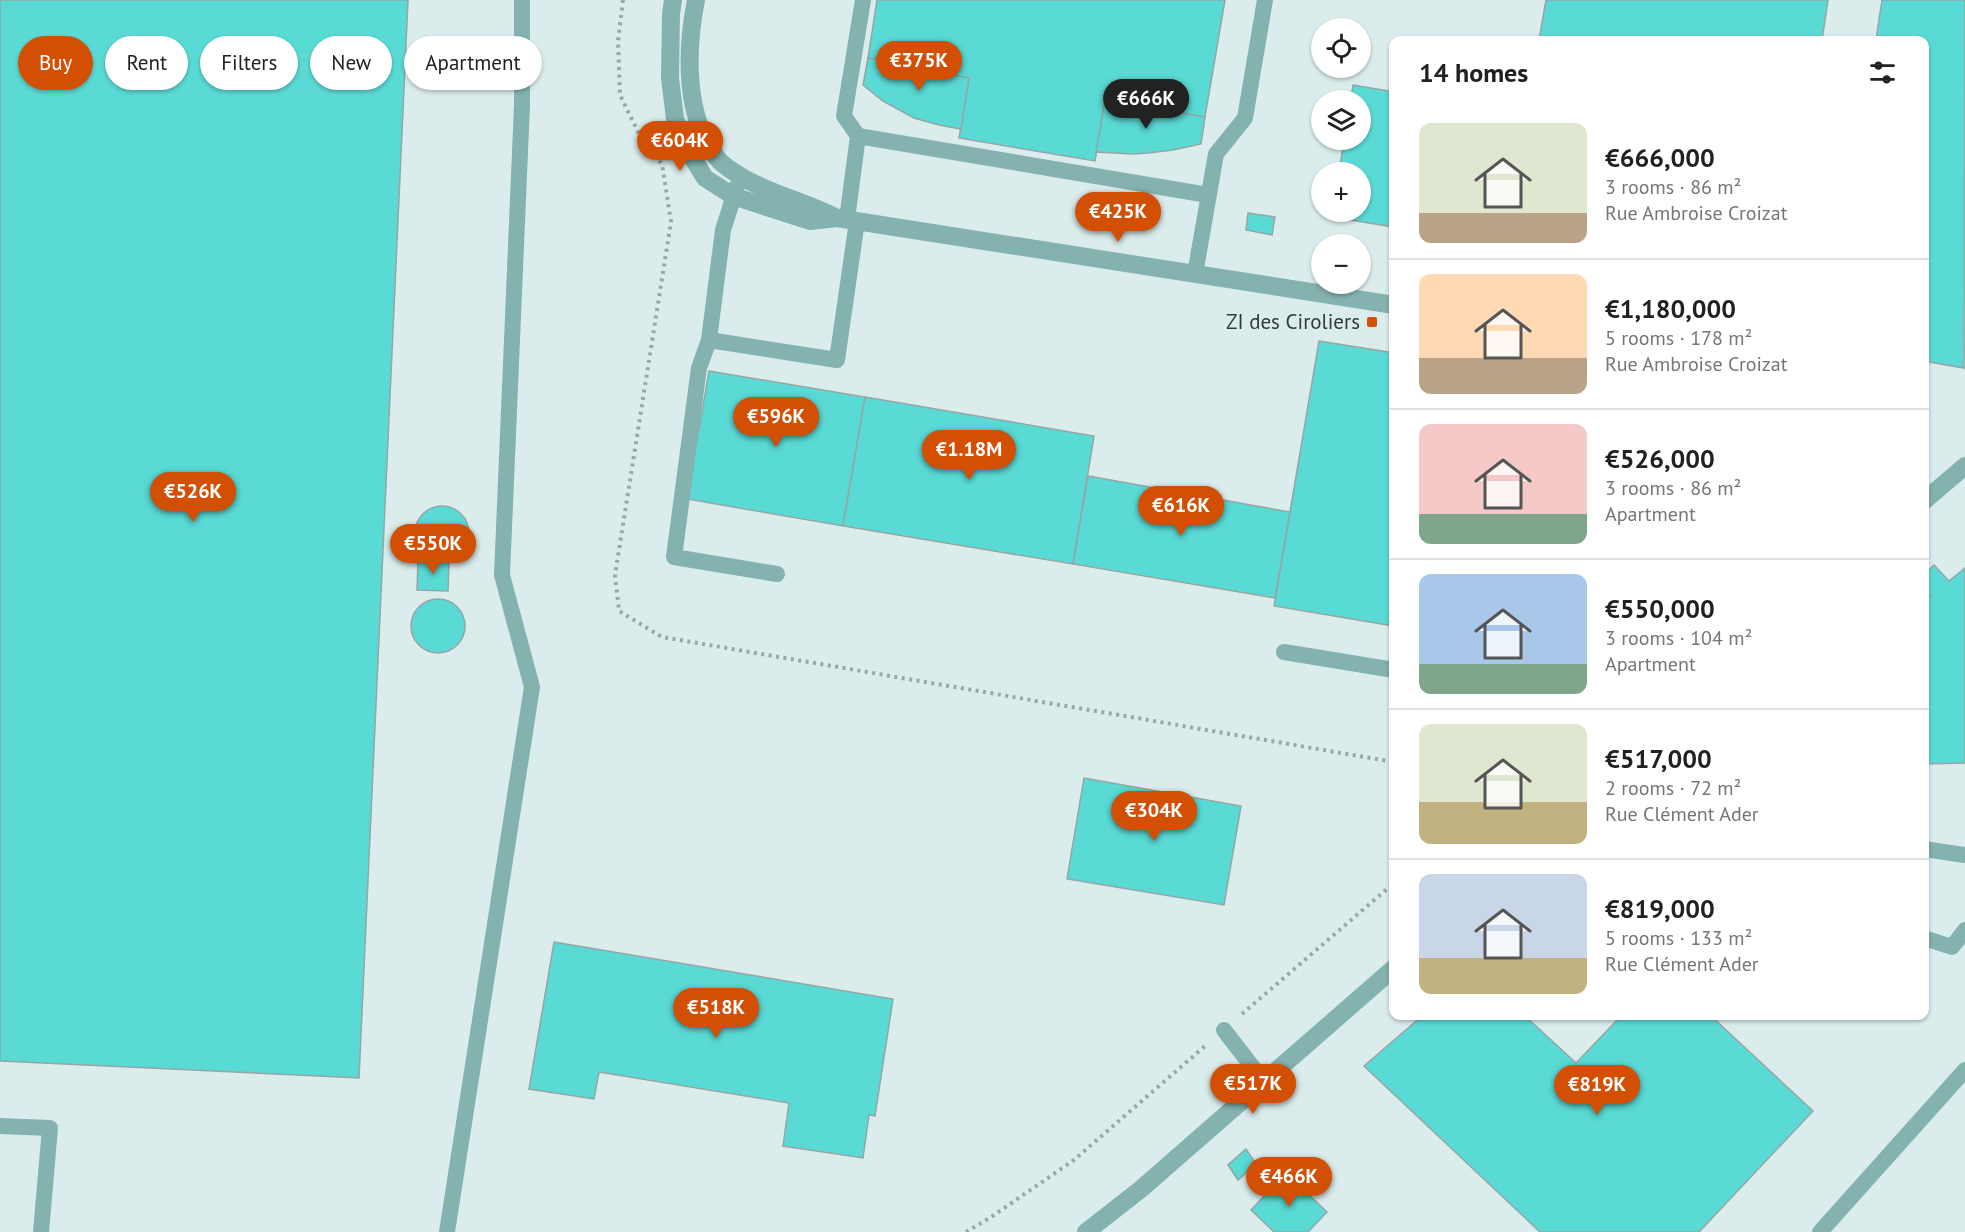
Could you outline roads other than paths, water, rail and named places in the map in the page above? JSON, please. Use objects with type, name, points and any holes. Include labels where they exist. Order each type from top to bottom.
[{"type":"street","points":[[673,0],[670,78],[675,119],[705,178],[733,196],[810,221],[847,219],[1389,304]]},
{"type":"street","points":[[696,0],[691,24],[691,94],[702,135],[719,161],[741,177],[847,219]]},
{"type":"street","points":[[1929,497],[1965,466]]},
{"type":"street","points":[[1086,1232],[1140,1189],[1389,972]]},
{"type":"lane","points":[[447,1232],[532,687],[501,574],[522,105],[522,0]]},
{"type":"lane","points":[[709,340],[837,360],[847,219],[858,136],[844,116],[863,0]]},
{"type":"lane","points":[[1195,274],[1216,154],[1245,118],[1265,0]]},
{"type":"lane","points":[[858,136],[1208,195]]},
{"type":"lane","points":[[741,177],[723,230],[709,340],[699,368],[674,557],[777,574]]},
{"type":"lane","points":[[1284,652],[1389,669]]},
{"type":"lane","points":[[1929,850],[1965,855]]},
{"type":"lane","points":[[1929,940],[1952,947],[1965,930]]},
{"type":"lane","points":[[1224,1030],[1264,1082]]},
{"type":"lane","points":[[1820,1232],[1965,1070]]},
{"type":"lane","points":[[0,1126],[50,1128],[41,1232]]},
{"type":"place","name":"ZI des Ciroliers","points":[[1372,322]]}]
